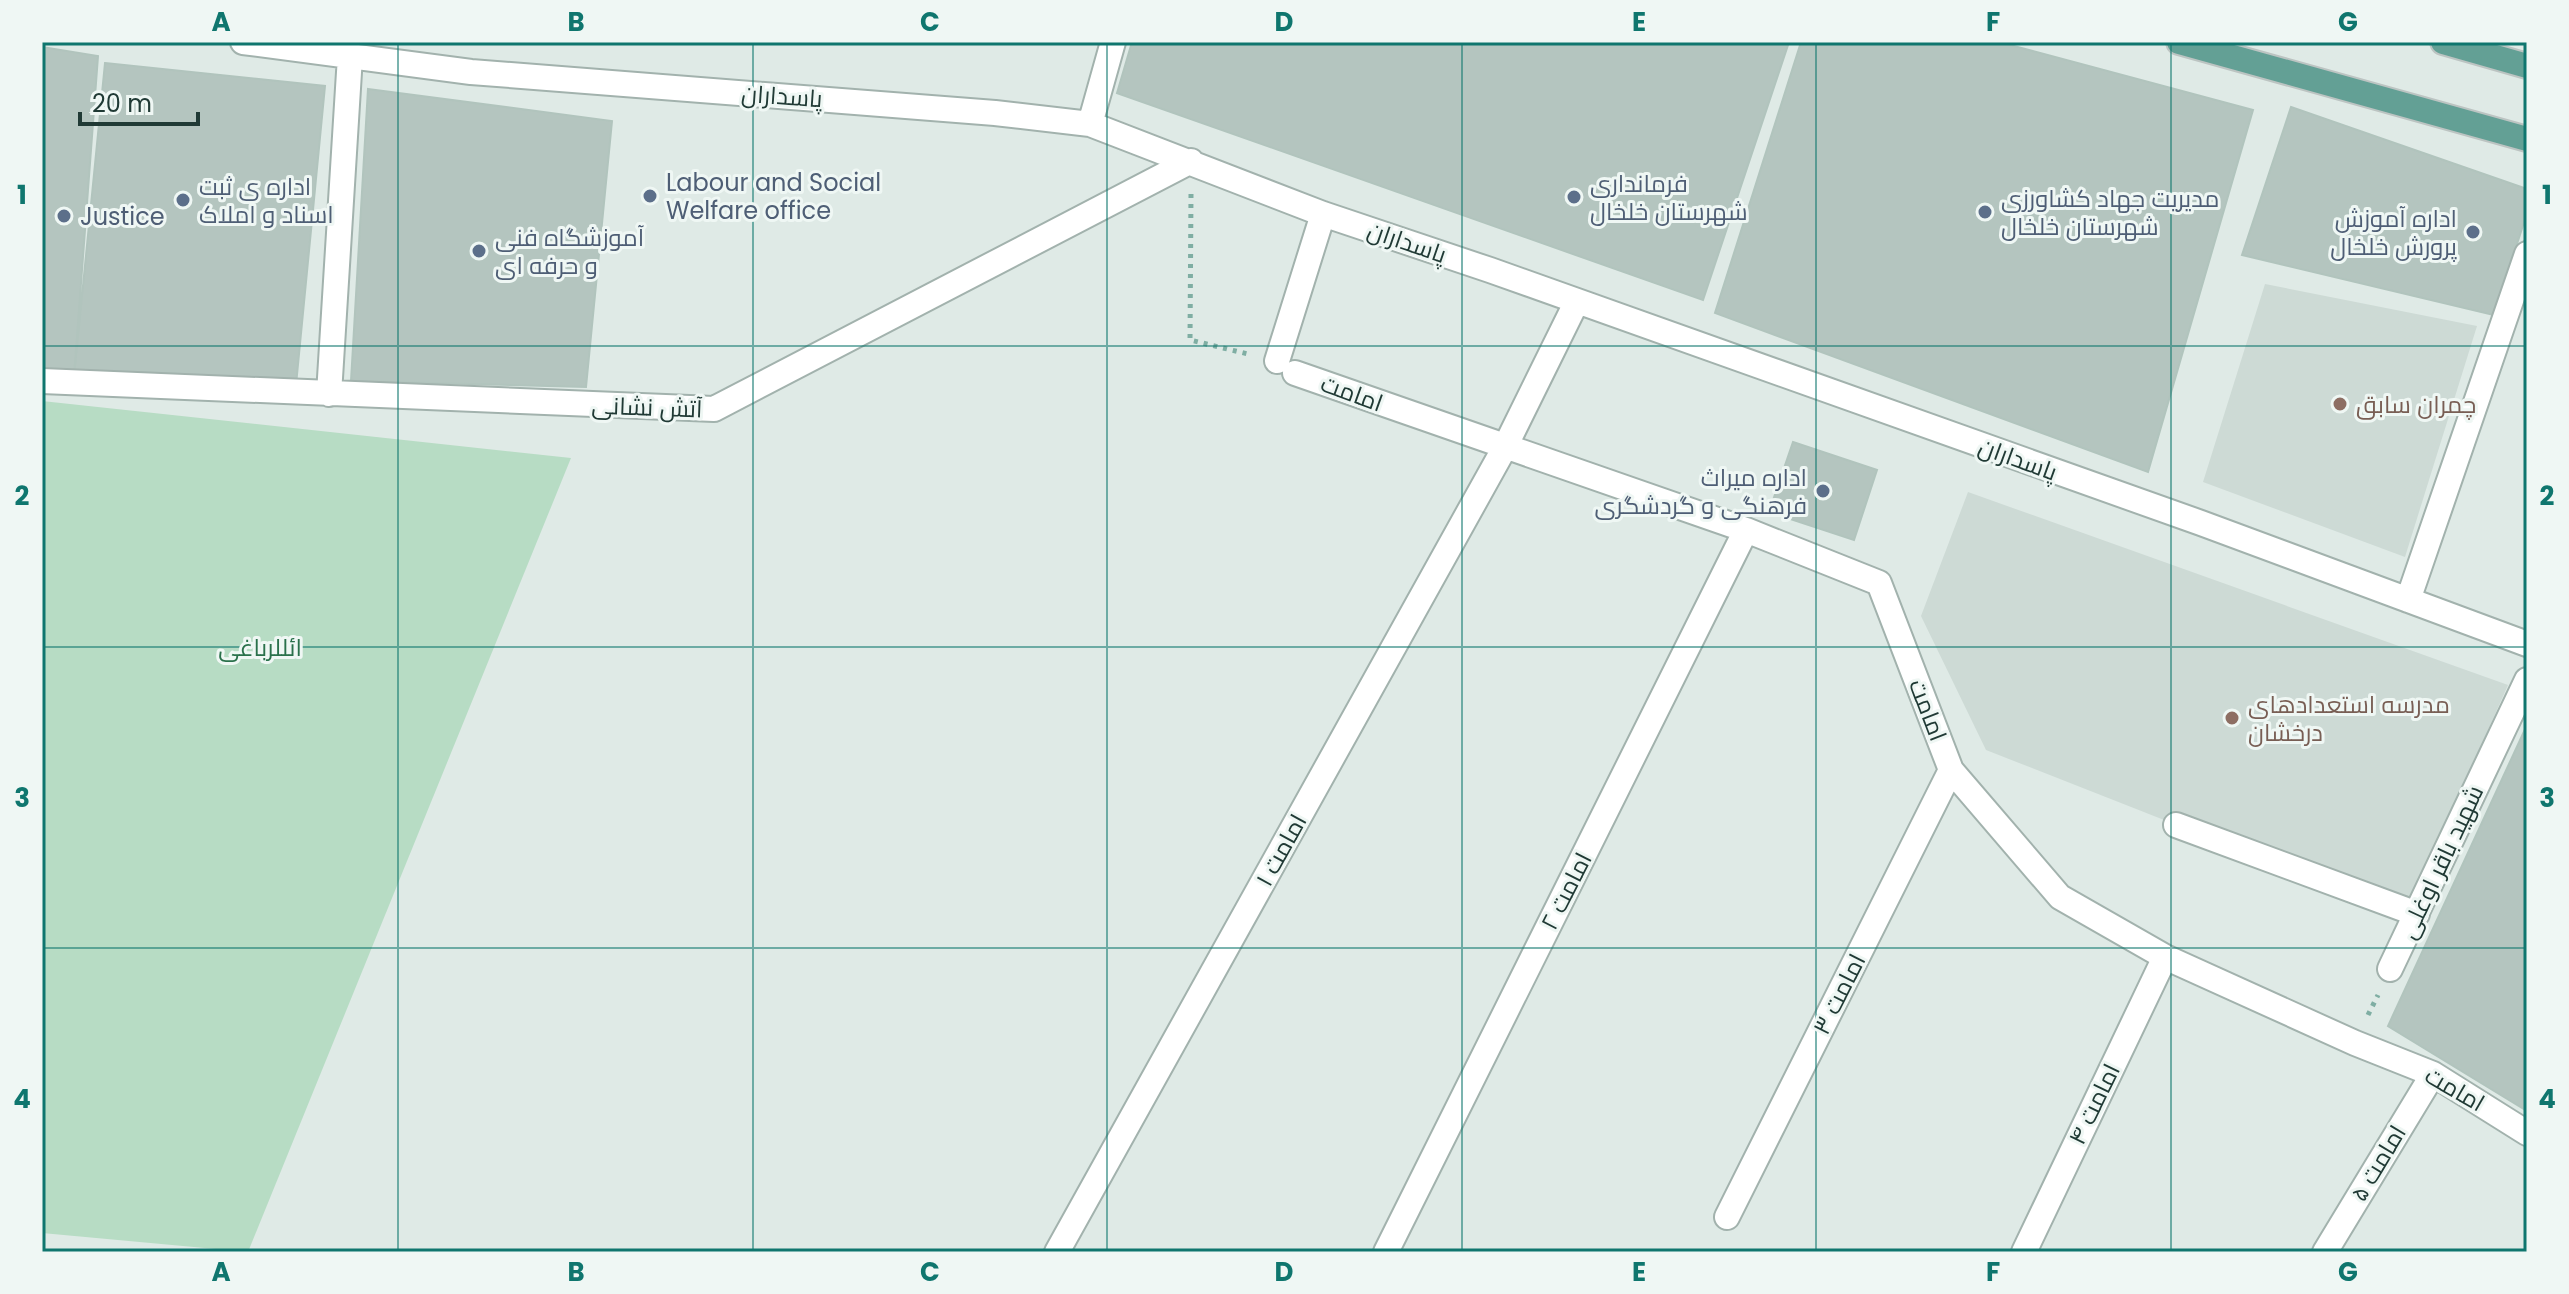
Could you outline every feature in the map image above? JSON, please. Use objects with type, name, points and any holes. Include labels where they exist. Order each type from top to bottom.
[{"type":"main road","points":[[2179,42],[2527,139]]},
{"type":"main road","points":[[2443,42],[2527,66]]},
{"type":"street","name":"پاسداران","points":[[243,42],[471,72],[979,111],[1090,124],[1323,214],[2201,523],[2527,644]]},
{"type":"street","points":[[1090,124],[1113,42]]},
{"type":"street","points":[[329,394],[350,56]]},
{"type":"street","name":"آتش نشانی","points":[[42,381],[714,409],[1191,161]]},
{"type":"street","points":[[1286,367],[1323,214]]},
{"type":"street","points":[[2408,600],[2527,254]]},
{"type":"street","name":"امامت ۱","points":[[1057,1252],[1505,447],[1577,301]]},
{"type":"street","name":"امامت","points":[[1286,367],[1746,530],[1879,583],[1951,770],[2060,897],[2165,957],[2355,1043],[2433,1074],[2527,1133]]},
{"type":"street","name":"امامت ۲","points":[[1386,1252],[1746,530]]},
{"type":"street","name":"شهید باقر اوغلی","points":[[2390,969],[2527,680]]},
{"type":"street","name":"امامت ۳","points":[[1727,1217],[1951,770]]},
{"type":"street","points":[[2176,825],[2417,914]]},
{"type":"street","name":"امامت ۴","points":[[2024,1252],[2165,957]]},
{"type":"street","name":"امامت ۵","points":[[2325,1252],[2433,1074]]},
{"type":"path","points":[[1191,161],[1190,340],[1286,367]]},
{"type":"path","name":"شهید باقر اوغلی","points":[[2355,1043],[2390,969]]},
{"type":"shaded area","name":"چمران سابق","points":[[2265,284],[2477,326],[2405,557],[2203,482]]},
{"type":"shaded area","name":"مدرسه استعدادهای درخشان","points":[[1968,492],[2508,685],[2406,915],[1986,750],[1921,616]]},
{"type":"green space","name":"ائللرباغی","points":[[42,401],[571,458],[248,1252],[42,1233]]},
{"type":"building","name":"فرمانداری شهرستان خلخال","points":[[1132,42],[1789,42],[1703,300],[1117,93]]},
{"type":"building","name":"مدیریت جهاد کشاورزی شهرستان خلخال","points":[[1801,42],[1999,42],[2253,110],[2148,472],[1715,313]]},
{"type":"building","name":"Justice","points":[[42,47],[98,56],[74,377],[42,376]]},
{"type":"building","name":"اداره ی ثبت اسناد و املاک","points":[[105,63],[325,86],[296,385],[74,377]]},
{"type":"building","name":"آموزشگاه فنی و حرفه ای","points":[[368,89],[612,121],[586,387],[351,381]]},
{"type":"building","points":[[2291,107],[2527,189],[2527,213],[2494,315],[2242,255]]},
{"type":"building","name":"اداره میراث فرهنگی و گردشگری","points":[[1793,442],[1877,470],[1854,540],[1769,512]]},
{"type":"building","points":[[2527,725],[2527,1111],[2388,1026]]},
{"type":"place","name":"Labour and Social Welfare office","points":[[650,196]]},
{"type":"place","name":"فرمانداری شهرستان خلخال","points":[[1574,197]]},
{"type":"place","name":"اداره ی ثبت اسناد و املاک","points":[[183,200]]},
{"type":"place","name":"مدیریت جهاد کشاورزی شهرستان خلخال","points":[[1985,212]]},
{"type":"place","name":"Justice","points":[[64,216]]},
{"type":"place","name":"اداره آموزش پرورش خلخال","points":[[2473,232]]},
{"type":"place","name":"آموزشگاه فنی و حرفه ای","points":[[479,251]]},
{"type":"place","name":"چمران سابق","points":[[2340,404]]},
{"type":"place","name":"اداره میراث فرهنگی و گردشگری","points":[[1823,491]]},
{"type":"place","name":"مدرسه استعدادهای درخشان","points":[[2232,718]]}]
